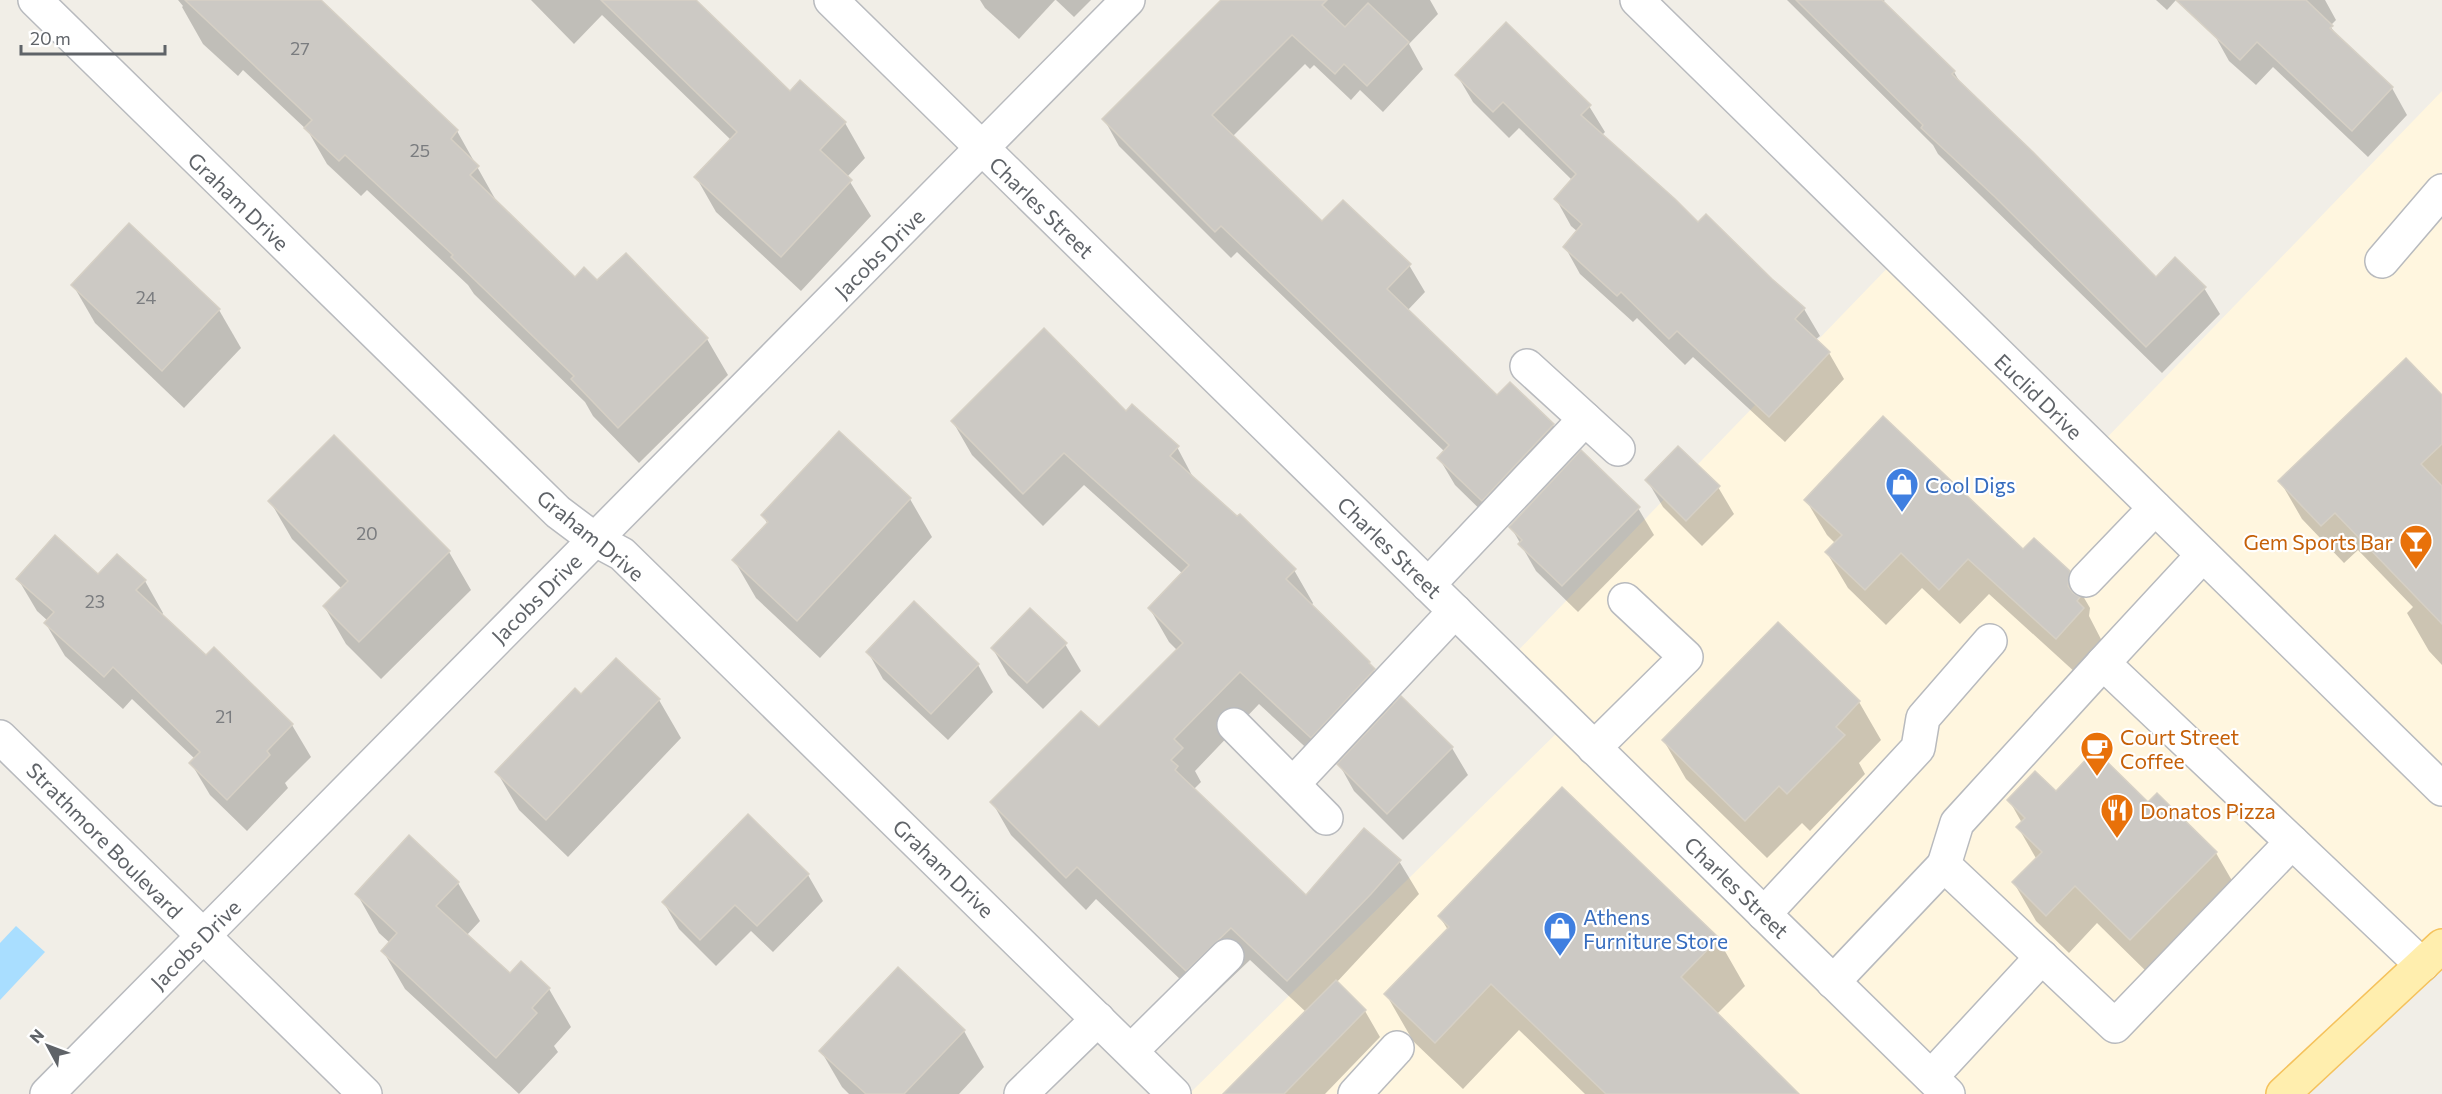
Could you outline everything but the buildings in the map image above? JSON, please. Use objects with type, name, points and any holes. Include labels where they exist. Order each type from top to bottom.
[{"type":"main road","points":[[2283,1094],[2432,956]]},
{"type":"street","name":"Graham Drive","points":[[35,0],[558,512],[594,539],[621,554],[1174,1094]]},
{"type":"street","name":"Charles Street","points":[[831,0],[1939,1086]]},
{"type":"street","name":"Jacobs Drive","points":[[47,1094],[1128,0]]},
{"type":"street","name":"Euclid Drive","points":[[1637,0],[2442,789]]},
{"type":"street","points":[[2382,261],[2442,191]]},
{"type":"street","points":[[1527,366],[1618,449]]},
{"type":"street","points":[[1428,585],[1585,419]]},
{"type":"street","points":[[2086,580],[2155,508]]},
{"type":"street","points":[[1833,982],[1944,865],[1957,823],[2203,555]]},
{"type":"street","points":[[1594,748],[1686,657],[1625,600]]},
{"type":"street","points":[[1293,784],[1455,611]]},
{"type":"street","points":[[1764,914],[1918,748],[1923,718],[1990,641]]},
{"type":"street","points":[[2103,663],[2292,842],[2432,956]]},
{"type":"street","points":[[1234,725],[1326,818]]},
{"type":"street","name":"Strathmore Boulevard","points":[[0,737],[365,1094]]},
{"type":"street","points":[[1944,865],[2115,1026],[2292,842]]},
{"type":"street","points":[[1131,1051],[1227,956]]},
{"type":"street","points":[[1939,1086],[2042,957]]},
{"type":"street","points":[[1021,1094],[1098,1019]]},
{"type":"street","points":[[1355,1094],[1397,1048]]},
{"type":"shaded area","points":[[2442,91],[2442,946],[2283,1094],[1189,1094],[1568,722],[1507,662],[1898,257],[2095,450]]},
{"type":"water","points":[[16,926],[45,952],[0,1000],[0,943]]},
{"type":"place","name":"Cool Digs","points":[[1902,513]]},
{"type":"place","name":"Gem Sports Bar","points":[[2416,570]]},
{"type":"place","name":"Court Street Coffee","points":[[2097,777]]},
{"type":"place","name":"Donatos Pizza","points":[[2117,839]]},
{"type":"place","name":"Athens Furniture Store","points":[[1560,957]]}]
